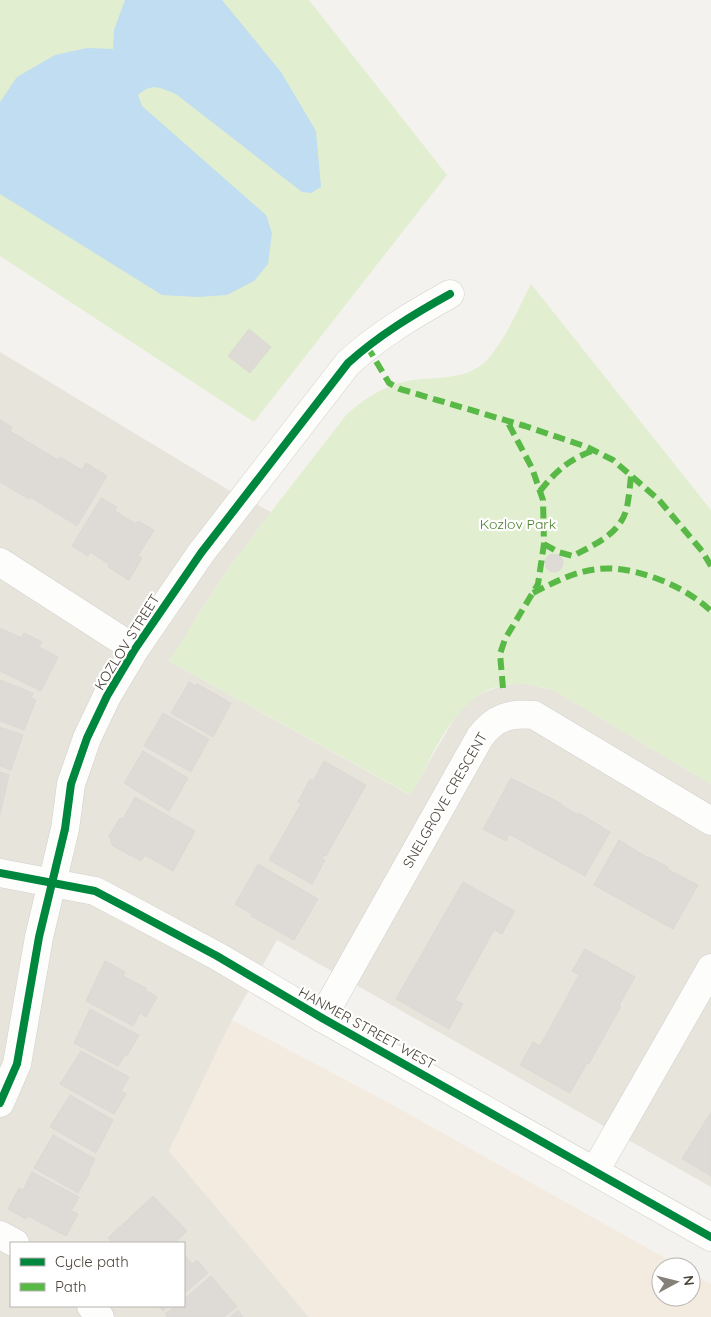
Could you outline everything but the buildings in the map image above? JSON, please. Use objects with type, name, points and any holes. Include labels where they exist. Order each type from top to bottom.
[{"type":"street","name":"KOZLOV STREET","points":[[0,1103],[17,1064],[39,937],[65,829],[72,784],[87,738],[107,696],[135,649],[201,553],[348,363],[410,316],[450,294]]},
{"type":"street","points":[[0,562],[135,649]]},
{"type":"street","name":"SNELGROVE CRESCENT","points":[[322,1018],[480,737],[488,727],[502,718],[521,714],[534,715],[711,821]]},
{"type":"street","name":"HANMER STREET WEST","points":[[0,873],[95,891],[216,956],[322,1018],[711,1237]]},
{"type":"street","points":[[595,1171],[711,968]]},
{"type":"street","points":[[0,1235],[13,1242]]},
{"type":"street","points":[[92,1307],[100,1317]]},
{"type":"shaded area","points":[[0,352],[227,489],[271,512],[228,569],[169,661],[410,795],[458,712],[483,693],[504,685],[516,684],[529,684],[555,691],[711,784],[711,1187],[277,940],[232,1020],[169,1151],[309,1317],[0,1317]]},
{"type":"shaded area","points":[[232,1020],[391,1104],[663,1257],[651,1257],[651,1307],[701,1307],[701,1278],[711,1284],[711,1317],[309,1317],[169,1151]]},
{"type":"green space","points":[[0,0],[309,0],[447,175],[254,422],[0,256]]},
{"type":"green space","name":"Kozlov Park","points":[[531,284],[711,510],[711,784],[555,691],[525,684],[501,686],[480,694],[463,708],[436,748],[411,795],[169,661],[228,569],[347,414],[373,395],[395,384],[458,375],[478,367],[487,360],[500,343]]},
{"type":"water","points":[[125,0],[222,0],[281,72],[316,131],[321,187],[311,193],[302,192],[176,94],[161,88],[152,87],[138,95],[142,106],[266,215],[272,233],[268,264],[254,281],[227,295],[198,297],[162,295],[0,194],[0,102],[17,77],[55,55],[87,48],[113,49],[114,30]]},
{"type":"marked path","points":[[367,346],[389,383],[400,389],[525,426],[587,447],[613,460],[659,500],[702,551],[711,566]]},
{"type":"marked path","points":[[503,688],[500,654],[505,639],[538,584],[544,544],[543,500],[532,468],[507,421]]},
{"type":"marked path","points":[[540,491],[564,466],[578,457],[595,450]]},
{"type":"marked path","points":[[544,544],[558,552],[573,556],[606,537],[624,516],[628,503],[631,476]]},
{"type":"marked path","points":[[533,593],[565,578],[608,568],[640,573],[658,579],[693,597],[711,611]]},
{"type":"cycle path","points":[[0,1103],[17,1064],[39,937],[65,829],[71,784],[87,738],[107,696],[135,649],[201,553],[348,363],[397,326],[450,294]]},
{"type":"cycle path","points":[[0,873],[95,891],[217,956],[322,1018],[711,1237]]}]
